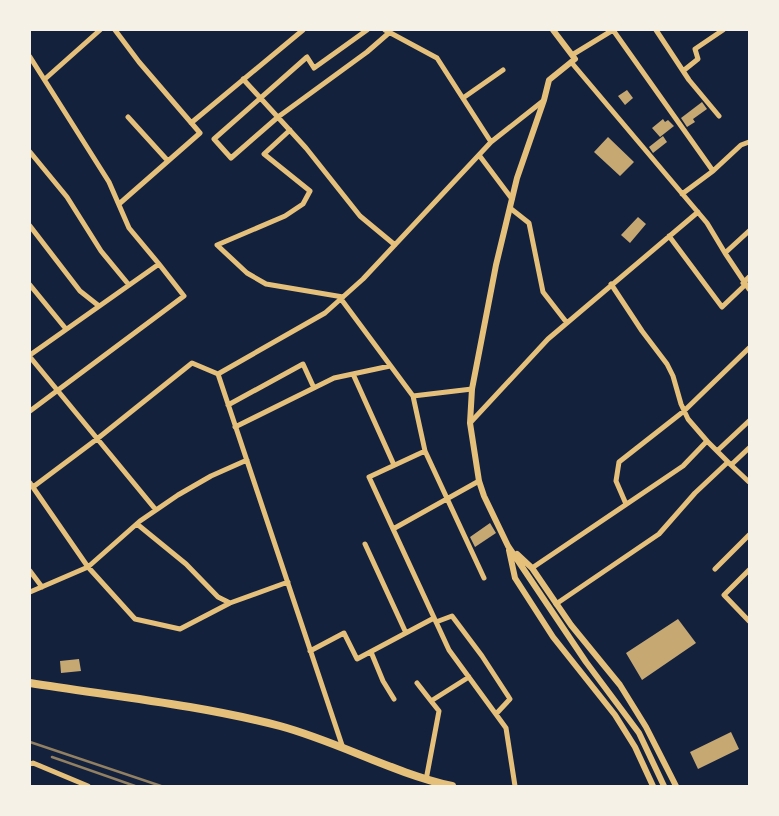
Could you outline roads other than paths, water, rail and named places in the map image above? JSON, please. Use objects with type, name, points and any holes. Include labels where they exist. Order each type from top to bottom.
[{"type":"main road","points":[[30,683],[212,712],[281,726],[426,780],[452,786]]},
{"type":"street","points":[[45,79],[100,30]]},
{"type":"street","points":[[114,30],[200,133],[119,204]]},
{"type":"street","points":[[191,123],[303,30]]},
{"type":"street","points":[[367,30],[314,68],[307,57],[214,139],[231,158],[278,117],[367,52],[387,31],[437,58],[491,142]]},
{"type":"street","points":[[553,30],[575,59],[549,80],[517,178],[496,265],[472,389],[470,422],[479,481],[484,496],[508,546],[586,662],[639,733],[664,786]]},
{"type":"street","points":[[572,55],[613,30],[713,171]]},
{"type":"street","points":[[656,30],[683,71],[719,116]]},
{"type":"street","points":[[683,71],[698,59],[695,52],[698,47],[723,30]]},
{"type":"street","points":[[30,56],[109,182],[130,228],[184,296],[30,410]]},
{"type":"street","points":[[571,62],[707,223],[746,286]]},
{"type":"street","points":[[464,98],[503,70]]},
{"type":"street","points":[[243,79],[306,148],[360,216],[395,245]]},
{"type":"street","points":[[218,374],[324,313],[342,298],[363,279],[491,142],[544,100]]},
{"type":"street","points":[[128,116],[168,161]]},
{"type":"street","points":[[290,130],[264,154],[310,191],[303,204],[285,216],[217,245],[247,273],[266,284],[342,298],[413,396],[425,451],[484,578]]},
{"type":"street","points":[[682,194],[713,171],[741,145],[749,142]]},
{"type":"street","points":[[30,152],[67,197],[101,252],[129,285]]},
{"type":"street","points":[[479,155],[512,199]]},
{"type":"street","points":[[510,208],[529,223],[543,292],[567,323]]},
{"type":"street","points":[[470,422],[548,338],[698,212]]},
{"type":"street","points":[[30,226],[80,291],[99,306]]},
{"type":"street","points":[[724,253],[749,231]]},
{"type":"street","points":[[670,236],[722,308],[746,286],[749,278]]},
{"type":"street","points":[[156,510],[30,356],[159,264]]},
{"type":"street","points":[[611,284],[642,331],[667,364],[688,419],[707,441],[749,482]]},
{"type":"street","points":[[30,285],[66,329]]},
{"type":"street","points":[[626,504],[616,481],[619,462],[684,411],[749,348]]},
{"type":"street","points":[[288,582],[230,603],[180,629],[135,619],[88,567],[31,485],[97,439],[192,363],[218,374],[235,427],[247,460],[288,582],[310,651],[343,748]]},
{"type":"street","points":[[228,405],[303,364],[314,388]]},
{"type":"street","points":[[235,427],[334,378],[390,366]]},
{"type":"street","points":[[353,374],[394,465]]},
{"type":"street","points":[[413,396],[472,389]]},
{"type":"street","points":[[718,451],[749,422]]},
{"type":"street","points":[[532,568],[683,466],[707,441]]},
{"type":"street","points":[[556,604],[660,534],[695,493],[749,448]]},
{"type":"street","points":[[425,451],[369,477],[450,650],[506,728],[515,786]]},
{"type":"street","points":[[30,592],[88,567],[137,524],[178,495],[211,476],[247,460]]},
{"type":"street","points":[[393,528],[479,481]]},
{"type":"street","points":[[137,524],[186,564],[218,597],[230,603]]},
{"type":"street","points":[[716,569],[749,535]]},
{"type":"street","points":[[365,544],[406,633]]},
{"type":"street","points":[[508,546],[532,568],[570,625],[620,685],[646,727],[676,786]]},
{"type":"street","points":[[508,546],[515,578],[553,637],[615,716],[635,747],[653,786]]},
{"type":"street","points":[[30,570],[42,587]]},
{"type":"street","points":[[749,570],[724,595],[749,621]]},
{"type":"street","points":[[310,651],[344,633],[357,659],[406,633],[435,620],[452,616],[510,699],[496,714]]},
{"type":"street","points":[[371,652],[382,681],[394,700]]},
{"type":"street","points":[[430,702],[469,677]]},
{"type":"street","points":[[417,683],[430,702],[439,711],[426,780]]},
{"type":"street","points":[[30,764],[33,763],[88,786]]},
{"type":"railway","points":[[30,742],[161,786]]},
{"type":"railway","points":[[52,757],[135,786]]}]
